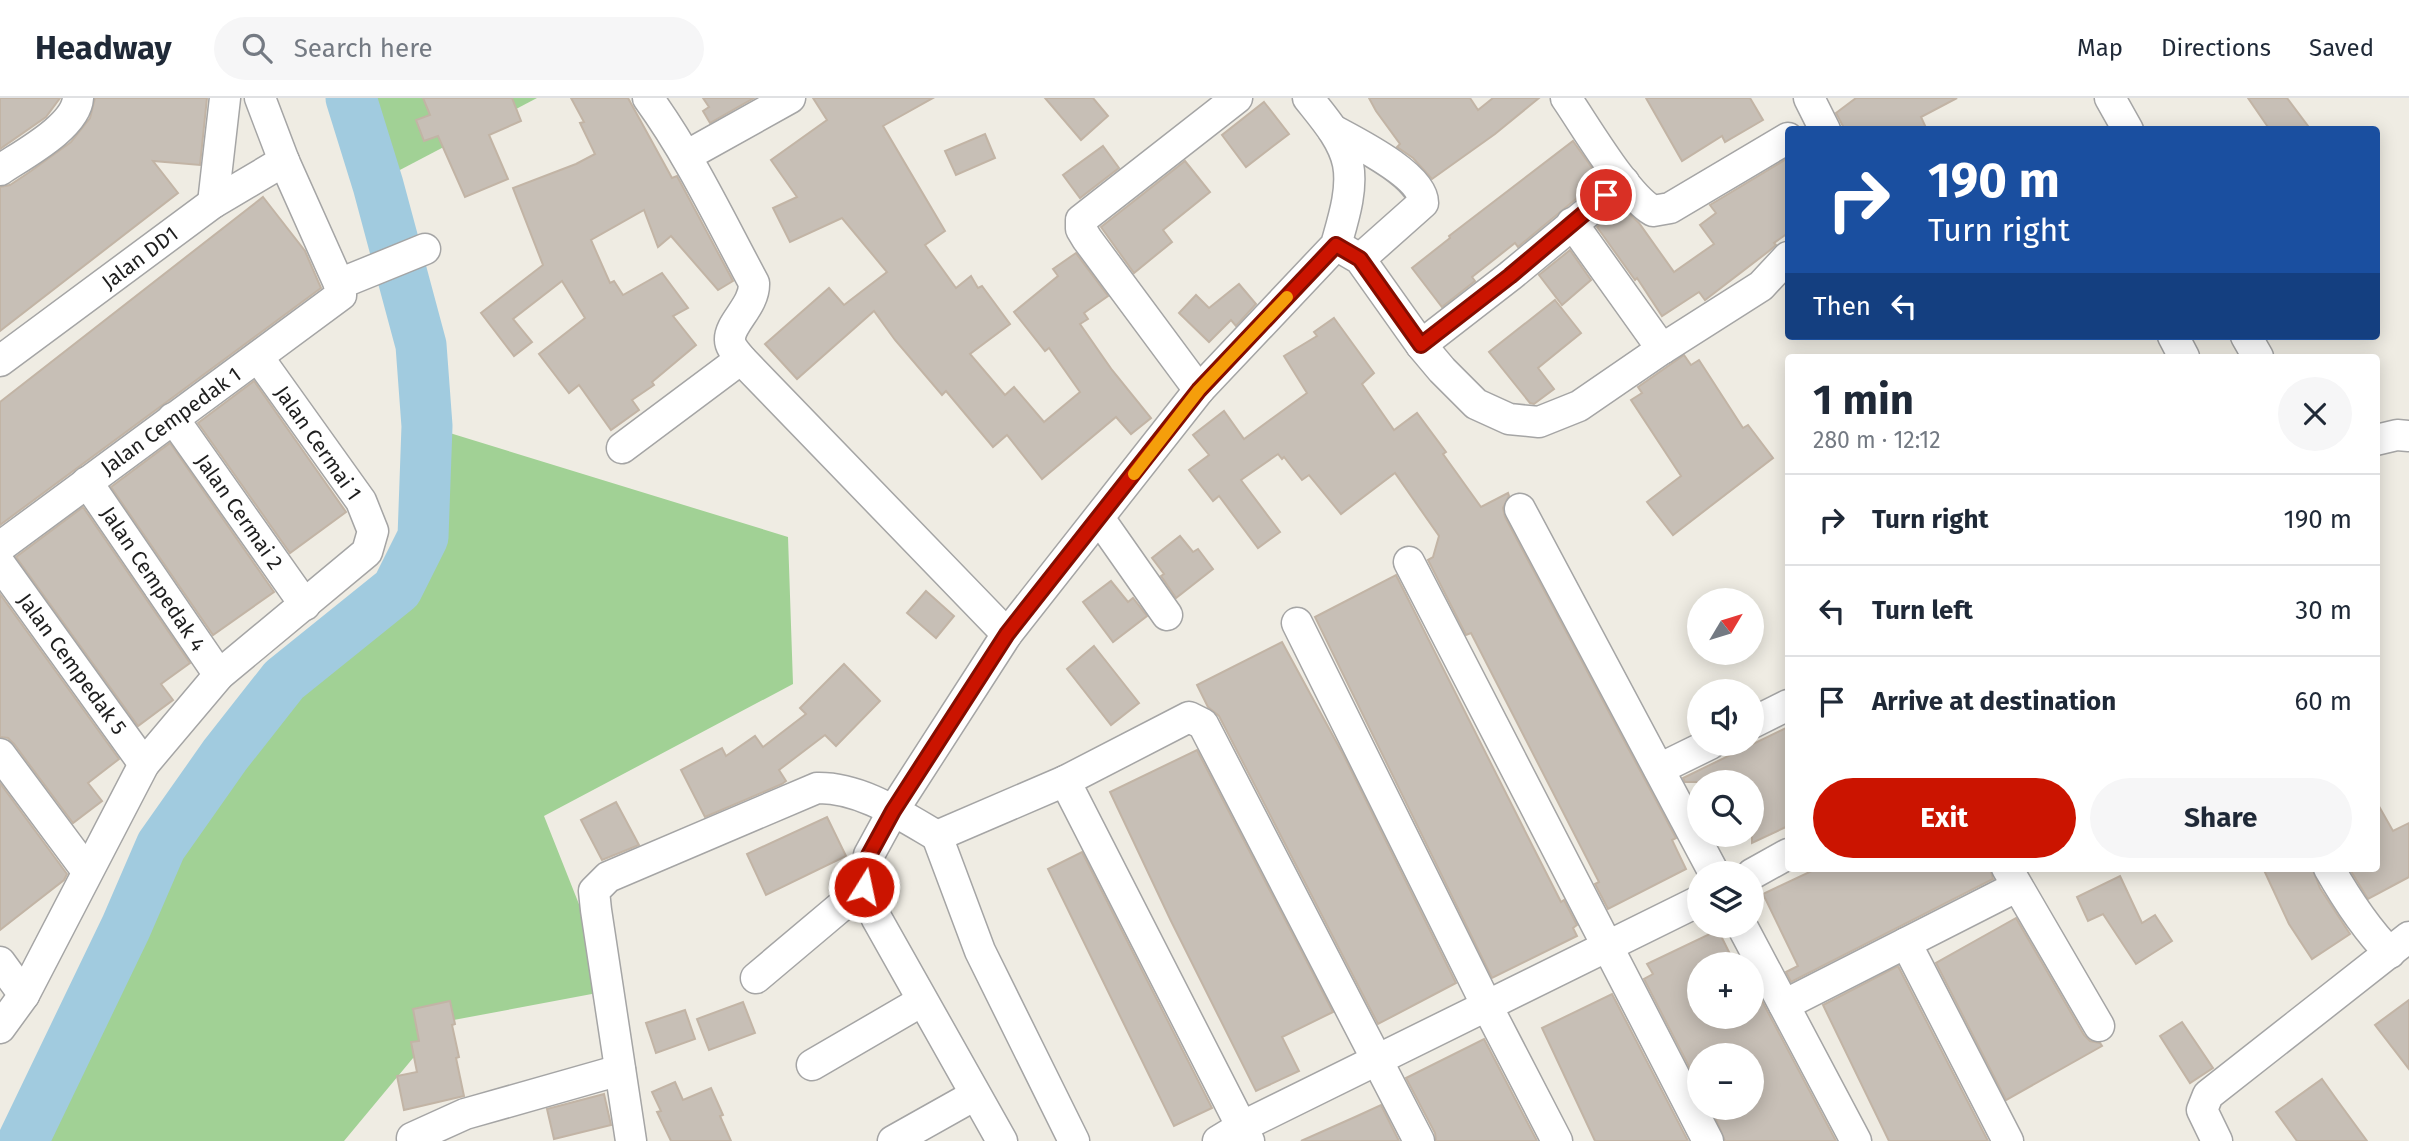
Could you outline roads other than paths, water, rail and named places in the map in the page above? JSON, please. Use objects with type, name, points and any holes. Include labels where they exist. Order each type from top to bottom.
[{"type":"street","points":[[0,170],[55,132],[71,117],[78,98]]},
{"type":"street","points":[[213,203],[225,98]]},
{"type":"street","points":[[260,98],[284,161],[346,285]]},
{"type":"street","points":[[648,98],[662,115],[686,156],[754,283],[752,299],[730,336],[730,343],[741,359],[1007,634]]},
{"type":"street","points":[[686,156],[790,98]]},
{"type":"street","points":[[1199,390],[1087,239],[1081,229],[1081,220],[1237,98]]},
{"type":"street","points":[[1308,98],[1333,130],[1348,163],[1345,215],[1348,252],[1442,370],[1476,404],[1509,419],[1539,422],[1579,406],[1761,286],[1785,260]]},
{"type":"street","points":[[1566,98],[1624,182],[1643,205],[1653,211],[1662,211],[1785,140]]},
{"type":"street","points":[[2110,98],[2126,126]]},
{"type":"street","points":[[1002,1141],[877,919],[864,887],[869,855],[893,811],[1007,634],[1199,390],[1348,252],[1423,203],[1423,197],[1414,184],[1381,155],[1333,130]]},
{"type":"street","name":"Jalan DD1","points":[[0,361],[213,203],[284,161]]},
{"type":"street","points":[[1421,345],[1624,182]]},
{"type":"street","points":[[1572,223],[1662,349]]},
{"type":"street","name":"Jalan Cempedak 1","points":[[0,547],[258,357],[346,285],[417,252]]},
{"type":"street","name":"Jalan Cermai 1","points":[[258,357],[361,501],[373,531],[367,552],[305,605]]},
{"type":"street","points":[[622,448],[741,359]]},
{"type":"street","name":"Jalan Cermai 2","points":[[173,418],[305,605]]},
{"type":"street","points":[[2380,439],[2397,435],[2409,436]]},
{"type":"street","name":"Jalan Cempedak 4","points":[[87,482],[219,675]]},
{"type":"street","points":[[1520,509],[1708,861]]},
{"type":"street","points":[[1099,518],[1167,615]]},
{"type":"street","points":[[1409,562],[1708,1141]]},
{"type":"street","name":"Jalan Cempedak 5","points":[[0,564],[144,764]]},
{"type":"street","points":[[0,1028],[24,995],[144,764],[219,675],[305,605]]},
{"type":"street","points":[[1297,624],[1557,1141]]},
{"type":"street","points":[[1764,717],[1785,706]]},
{"type":"street","points":[[937,836],[1065,781],[1189,717],[1200,721],[1419,1141]]},
{"type":"street","points":[[0,754],[87,871]]},
{"type":"street","points":[[1659,769],[1687,755]]},
{"type":"street","points":[[1065,781],[1236,1136],[1378,1059],[1687,907]]},
{"type":"street","points":[[631,1141],[594,891],[608,877],[817,789],[832,788],[852,793],[893,811],[937,836],[980,951],[1074,1141]]},
{"type":"street","points":[[1764,867],[1785,856]]},
{"type":"street","points":[[2217,1141],[2202,1110],[2208,1095],[2399,945],[2369,929],[2331,872]]},
{"type":"street","points":[[1784,1005],[1906,943],[2011,878],[2099,1026]]},
{"type":"street","points":[[756,978],[864,887]]},
{"type":"street","points":[[1748,938],[1856,1141]]},
{"type":"street","points":[[1906,943],[2008,1141]]},
{"type":"street","points":[[0,962],[24,995]]},
{"type":"street","points":[[812,1065],[922,1001]]},
{"type":"street","points":[[412,1138],[465,1114],[620,1070]]},
{"type":"street","points":[[893,1141],[975,1095]]},
{"type":"waterway","points":[[23,1141],[126,927],[161,846],[225,755],[284,680],[397,589],[423,537],[427,426],[421,345],[378,185],[351,98]]}]
